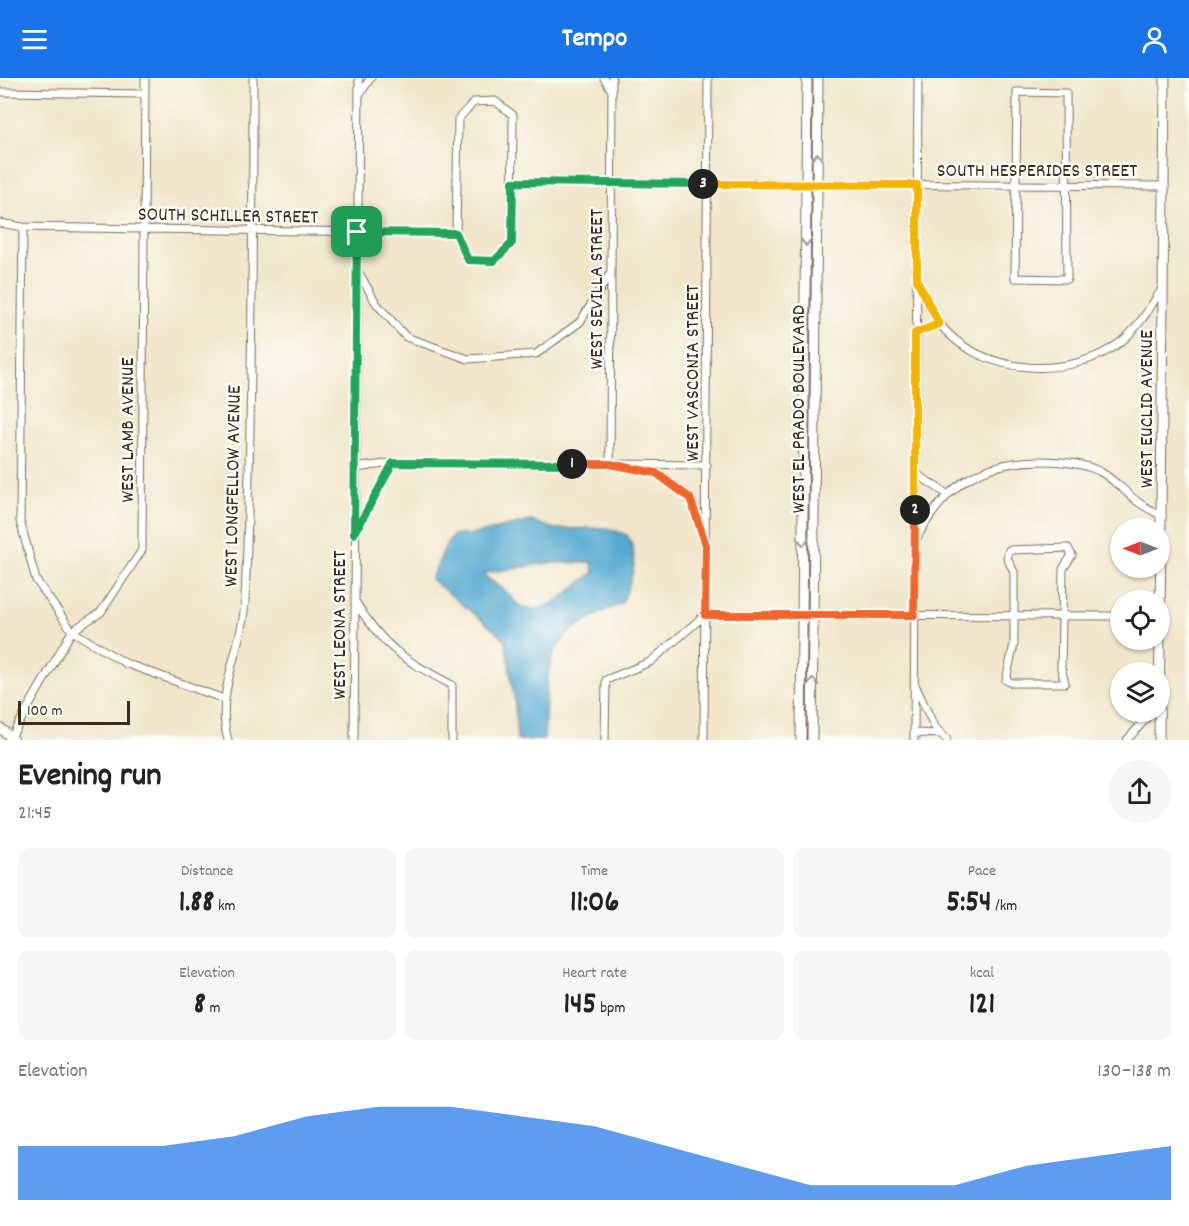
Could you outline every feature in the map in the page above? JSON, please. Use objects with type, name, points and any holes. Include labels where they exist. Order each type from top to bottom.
[{"type":"street","name":"WEST LAMB AVENUE","points":[[12,739],[72,631],[101,612],[142,550],[145,78]]},
{"type":"street","name":"WEST LONGFELLOW AVENUE","points":[[228,740],[224,699],[245,605],[253,231],[253,78]]},
{"type":"street","name":"WEST LEONA STREET","points":[[354,740],[359,78]]},
{"type":"street","points":[[359,95],[371,78]]},
{"type":"street","points":[[604,78],[612,93]]},
{"type":"street","name":"WEST SEVILLA STREET","points":[[610,464],[612,78]]},
{"type":"street","name":"WEST VASCONIA STREET","points":[[704,740],[708,78]]},
{"type":"street","name":"WEST EL PRADO BOULEVARD","points":[[807,78],[812,184]]},
{"type":"street","name":"WEST EL PRADO BOULEVARD","points":[[801,740],[803,465],[810,325],[812,184],[819,78]]},
{"type":"street","points":[[918,78],[914,737],[940,734]]},
{"type":"street","points":[[918,90],[924,78]]},
{"type":"street","name":"WEST EUCLID AVENUE","points":[[1161,590],[1164,81]]},
{"type":"street","points":[[0,92],[144,94]]},
{"type":"street","points":[[1017,92],[1066,93],[1067,279],[1015,278],[1016,185],[1017,92]]},
{"type":"street","points":[[495,101],[513,115],[512,243],[494,261],[468,260],[456,233],[458,118],[474,102],[495,101]]},
{"type":"street","name":"SOUTH HESPERIDES STREET","points":[[513,182],[1165,186]]},
{"type":"street","name":"SOUTH SCHILLER STREET","points":[[0,223],[23,227],[456,233]]},
{"type":"street","points":[[23,227],[20,521],[36,580],[72,631],[125,663],[224,699]]},
{"type":"street","points":[[358,271],[376,303],[406,337],[468,359],[536,354],[580,322],[611,272]]},
{"type":"street","points":[[917,280],[939,324],[977,354],[997,362],[1022,366],[1078,363],[1099,356],[1123,340],[1147,313],[1163,286]]},
{"type":"street","points":[[915,333],[939,324]]},
{"type":"street","name":"WEST EL PRADO BOULEVARD","points":[[810,325],[815,465],[812,740]]},
{"type":"street","points":[[914,541],[928,517],[947,494],[975,473],[1014,461],[1051,461],[1097,470],[1120,485],[1139,503],[1162,516]]},
{"type":"street","points":[[355,468],[393,463],[706,465]]},
{"type":"street","points":[[354,534],[393,463]]},
{"type":"street","points":[[610,464],[656,473],[690,498],[706,545]]},
{"type":"street","points":[[803,465],[815,465]]},
{"type":"street","points":[[915,473],[947,494]]},
{"type":"street","points":[[1068,548],[1072,555],[1063,569],[1062,616],[1061,668],[1065,683],[1006,680],[1013,655],[1014,572],[1007,558],[1009,550],[1068,548]]},
{"type":"street","points":[[354,599],[373,631],[409,663],[452,685],[452,740]]},
{"type":"street","points":[[605,740],[606,680],[650,662],[705,615],[1110,616]]},
{"type":"street","points":[[914,682],[940,734],[947,740]]},
{"type":"street","points":[[802,722],[812,722]]},
{"type":"street","points":[[1126,740],[1143,722]]},
{"type":"street","name":"WEST EUCLID AVENUE","points":[[1160,722],[1160,740]]},
{"type":"street","points":[[0,728],[12,739]]},
{"type":"water","points":[[531,521],[555,529],[607,528],[627,535],[631,544],[633,569],[622,603],[576,628],[562,640],[554,654],[546,689],[544,740],[517,740],[515,703],[505,639],[431,579],[447,543],[454,535],[471,535]],"holes":[[[592,562],[594,572],[551,604],[532,609],[520,606],[484,573],[548,563]]]},
{"type":"route","points":[[513,182],[917,185],[917,280],[939,324],[915,333],[914,615],[705,615],[706,545],[690,498],[656,473],[610,464],[393,463],[354,534],[357,232],[456,233],[468,260],[494,261],[512,243],[513,182]]}]
